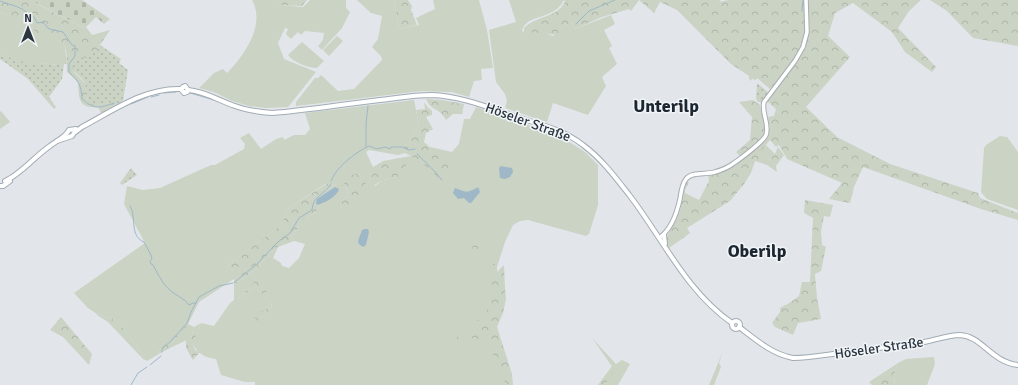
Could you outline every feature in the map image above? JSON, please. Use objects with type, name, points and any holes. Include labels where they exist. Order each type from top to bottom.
[{"type":"main road","points":[[659,238],[666,233],[675,215],[683,184],[688,176],[692,174],[715,172],[728,167],[766,137],[767,129],[763,110],[764,102],[803,48],[806,32],[806,0]]},
{"type":"main road","name":"Höseler Straße","points":[[5,182],[11,180],[41,153],[69,134],[69,130],[73,132],[142,96],[160,91],[181,89],[185,86],[188,90],[208,95],[239,108],[272,112],[406,97],[431,95],[446,96],[475,103],[550,127],[584,145],[604,164],[639,208],[683,275],[694,289],[714,309],[732,323],[735,320],[740,324],[739,327],[768,348],[786,357],[793,358],[924,342],[953,335],[961,335],[968,336],[978,342],[1000,360],[1008,364],[1018,366]]},
{"type":"main road","points":[[0,179],[3,179],[5,182],[3,186],[0,186]]},
{"type":"main road","points":[[664,235],[665,246]]},
{"type":"green space","points":[[0,0],[33,0],[33,2],[85,28],[86,27],[92,35],[110,30],[96,51],[74,72],[85,83],[87,99],[98,105],[113,102],[115,105],[101,113],[98,107],[91,107],[83,104],[79,97],[78,82],[67,72],[65,47],[61,41],[41,36],[23,19],[15,27],[20,17],[19,15],[8,15],[0,12]]},
{"type":"green space","points":[[30,0],[82,0],[110,19],[104,24],[96,17],[85,28]]},
{"type":"green space","points":[[252,0],[281,0],[279,5],[303,7],[310,0],[346,0],[346,8],[350,12],[342,28],[322,50],[318,46],[323,40],[324,33],[305,31],[301,35],[298,32],[291,39],[286,34],[288,29],[285,28],[278,43],[284,59],[316,72],[288,107],[266,108],[249,106],[232,101],[214,92],[199,88],[214,73],[223,69],[227,73],[246,49],[255,30],[256,10]]},
{"type":"green space","points":[[281,0],[307,0],[302,6],[279,5]]},
{"type":"green space","points":[[357,0],[394,0],[399,29],[419,25],[416,18],[435,9],[433,0],[479,0],[487,30],[493,68],[481,69],[482,80],[474,81],[469,97],[452,92],[421,91],[296,106],[296,102],[315,78],[318,78],[321,75],[338,91],[354,89],[382,60],[381,56],[372,47],[378,39],[382,16],[371,13]]},
{"type":"green space","points":[[394,0],[408,0],[412,6],[411,10],[417,25],[399,29]]},
{"type":"green space","points":[[509,0],[564,0],[554,11],[534,19],[525,25],[522,31],[524,32],[544,33],[553,36],[563,27],[572,22],[575,29],[611,15],[615,24],[604,30],[612,46],[609,48],[617,64],[602,77],[606,86],[588,115],[553,103],[547,122],[505,108],[507,101],[505,94],[496,82],[489,30],[516,22]]},
{"type":"green space","points":[[564,0],[639,0],[631,11],[629,9],[602,17],[575,29],[572,22],[563,27],[558,35],[524,32],[524,28],[529,24],[551,14],[561,7],[565,2]]},
{"type":"green space","points":[[639,0],[721,0],[719,2],[729,0],[805,0],[804,39],[801,48],[792,63],[770,89],[757,78],[756,80],[752,79],[750,81],[749,76],[731,64],[677,10],[660,2],[654,13]]},
{"type":"green space","points":[[808,0],[921,0],[909,11],[898,28],[936,67],[932,72],[905,52],[892,32],[853,3],[835,13],[828,36],[850,57],[806,107],[837,137],[890,164],[978,193],[980,198],[1018,213],[1018,220],[981,209],[863,167],[854,187],[850,203],[829,199],[842,183],[787,159],[779,145],[776,147],[770,140],[761,151],[769,160],[775,154],[778,147],[784,155],[776,166],[777,172],[767,165],[755,161],[751,173],[730,201],[687,228],[690,233],[669,248],[666,239],[680,211],[686,181],[689,182],[685,193],[699,200],[709,181],[708,173],[743,159],[736,152],[750,140],[752,117],[739,102],[753,100],[760,105],[766,130],[770,128],[768,117],[774,116],[776,109],[766,100],[805,46],[808,29]]},
{"type":"green space","points":[[930,0],[1018,0],[1018,46],[973,38],[947,11]]},
{"type":"green space","points":[[0,12],[8,15],[19,15],[20,17],[16,26],[22,19],[48,38],[56,38],[63,43],[65,47],[67,64],[25,63],[14,60],[5,55],[0,50]]},
{"type":"green space","points":[[337,36],[343,41],[329,56],[323,50]]},
{"type":"green space","points":[[302,42],[324,61],[317,68],[301,64],[290,58],[288,55]]},
{"type":"green space","points":[[100,45],[121,59],[119,63],[128,70],[123,101],[115,105],[113,102],[96,105],[89,102],[85,83],[72,68],[76,61],[92,54]]},
{"type":"green space","points":[[0,50],[11,58],[24,62],[64,64],[62,79],[49,97],[56,107],[54,109],[28,79],[0,59]]},
{"type":"green space","points":[[757,83],[768,92],[762,103],[757,101],[756,98]]},
{"type":"green space","points":[[426,99],[464,104],[462,114],[453,114],[446,120],[441,113],[428,103]]},
{"type":"green space","points":[[414,100],[419,125],[409,142],[403,148],[405,153],[398,155],[369,150],[366,152],[373,167],[369,180],[375,186],[383,180],[395,177],[413,154],[426,146],[452,152],[459,144],[464,119],[470,119],[476,107],[558,135],[585,152],[598,165],[598,205],[589,234],[586,236],[528,220],[520,221],[513,225],[505,242],[497,267],[496,292],[489,329],[506,385],[255,385],[255,382],[245,382],[221,375],[216,359],[205,356],[196,350],[193,343],[201,323],[214,326],[230,303],[234,300],[234,284],[260,266],[265,257],[278,247],[273,258],[281,263],[282,266],[289,268],[299,258],[305,244],[294,241],[291,237],[297,230],[299,222],[316,212],[319,206],[315,204],[316,197],[335,185],[325,184],[289,208],[281,225],[228,265],[234,272],[234,279],[199,302],[188,324],[194,327],[191,338],[170,348],[174,340],[182,334],[160,349],[159,354],[147,361],[118,321],[97,314],[88,308],[74,293],[145,243],[124,204],[127,186],[143,190],[160,188],[211,165],[215,165],[244,149],[245,144],[240,138],[249,133],[261,149],[276,139],[283,137],[284,140],[294,135],[305,135],[310,129],[305,113]],"holes":[[[359,174],[362,178],[342,206],[340,204],[348,192],[345,186]],[[259,278],[269,296],[272,308],[258,321],[269,306],[267,300],[255,286],[244,296],[236,299]]]},
{"type":"green space","points":[[424,102],[432,111],[432,115],[426,117],[433,129],[426,133],[424,142],[432,149],[450,153],[448,167],[449,178],[440,180],[427,167],[412,156],[399,176],[383,180],[373,186],[369,180],[373,167],[383,161],[411,156],[405,153],[403,148],[409,142],[419,125],[416,110],[425,109]]},
{"type":"green space","points":[[1,111],[10,122],[0,129],[0,112]]},
{"type":"green space","points":[[1000,136],[1007,137],[1018,152],[1018,210],[987,199],[981,192],[984,148]]},
{"type":"green space","points":[[766,145],[775,154],[769,160],[760,151]]},
{"type":"green space","points":[[131,168],[137,175],[122,185],[120,183]]},
{"type":"green space","points":[[359,174],[366,183],[364,197],[356,200],[355,206],[347,210],[340,204],[348,192],[345,186],[342,186],[351,175]]},
{"type":"green space","points":[[326,184],[335,185],[316,197],[315,204],[319,206],[316,212],[299,222],[297,230],[291,237],[294,241],[278,247],[265,257],[260,266],[234,284],[234,272],[228,265],[281,225],[289,208]]},
{"type":"green space","points":[[805,200],[833,205],[830,217],[824,216],[821,231],[822,245],[826,247],[821,271],[815,274],[821,319],[798,323],[793,335],[775,327],[772,323],[780,312],[780,308],[799,296],[802,282],[810,282],[813,218],[804,213]]},
{"type":"green space","points":[[481,240],[474,261],[468,259],[474,242]]},
{"type":"green space","points":[[493,262],[497,267],[497,272],[504,265],[506,299],[503,313],[497,327],[512,374],[513,385],[506,385],[492,353],[487,333],[484,331],[480,333],[482,362],[479,361],[477,338],[456,340],[457,337],[478,331],[480,324],[477,321],[482,312],[489,309],[492,294],[491,287],[494,277]]},
{"type":"green space","points":[[259,277],[269,296],[272,308],[258,321],[249,312],[255,309],[264,312],[269,306],[267,300],[255,286],[244,296],[234,300],[243,294]]},
{"type":"green space","points":[[97,314],[118,321],[147,361],[143,359],[108,322]]},
{"type":"green space","points":[[61,317],[92,354],[89,365],[63,337],[50,330]]},
{"type":"green space","points":[[201,323],[193,343],[195,350],[200,352],[193,360],[186,348],[186,340],[191,338],[194,327]]},
{"type":"green space","points":[[188,324],[182,334],[174,340],[170,348],[159,354],[160,349]]},
{"type":"green space","points":[[592,338],[616,364],[615,369],[605,385],[598,385],[612,366]]},
{"type":"green space","points":[[723,351],[719,363],[721,367],[714,385],[709,385]]},
{"type":"green space","points":[[934,357],[935,364],[927,385],[895,385],[894,375],[898,363],[906,359]]},
{"type":"green space","points":[[622,360],[630,364],[618,385],[605,385],[616,364]]},
{"type":"green space","points":[[898,363],[894,375],[895,385],[872,385],[869,382]]},
{"type":"water","points":[[500,166],[512,168],[513,172],[510,177],[505,179],[500,178]]},
{"type":"water","points":[[335,187],[339,189],[336,195],[317,205],[317,199]]},
{"type":"water","points":[[478,187],[480,192],[471,203],[464,198],[458,199],[453,193],[455,188],[466,192]]},
{"type":"water","points":[[368,229],[369,232],[366,245],[363,247],[358,241],[362,230]]},
{"type":"waterway","points":[[576,24],[589,11],[615,0]]},
{"type":"waterway","points":[[802,11],[803,0]]},
{"type":"waterway","points":[[0,1],[17,6],[33,16],[37,23],[43,22],[49,29],[63,32],[72,45],[75,46],[75,56],[69,64],[69,72],[79,84],[82,99],[90,105],[97,107],[114,103]]},
{"type":"waterway","points":[[164,93],[176,92]]},
{"type":"waterway","points":[[190,93],[211,99]]},
{"type":"waterway","points":[[151,97],[159,95]]},
{"type":"waterway","points":[[131,104],[148,97]]},
{"type":"waterway","points":[[366,147],[368,106]]},
{"type":"waterway","points":[[331,181],[337,170],[347,160],[369,146],[377,149],[385,147],[390,149],[391,147],[402,147],[409,150],[415,149]]},
{"type":"waterway","points":[[417,154],[442,180]]},
{"type":"waterway","points":[[236,281],[256,265],[278,242],[290,233],[299,218],[312,210],[317,198],[329,188],[331,184]]},
{"type":"waterway","points":[[130,206],[136,235],[144,242],[151,255],[151,264],[163,283],[168,289],[189,305],[196,303]]},
{"type":"waterway","points":[[162,352],[162,349],[187,323],[199,297],[219,286],[233,283]]},
{"type":"waterway","points":[[150,365],[161,356]]},
{"type":"waterway","points":[[131,385],[138,373],[147,367]]},
{"type":"district","name":"Unterilp","points":[[666,106]]},
{"type":"district","name":"Oberilp","points":[[757,251]]}]
